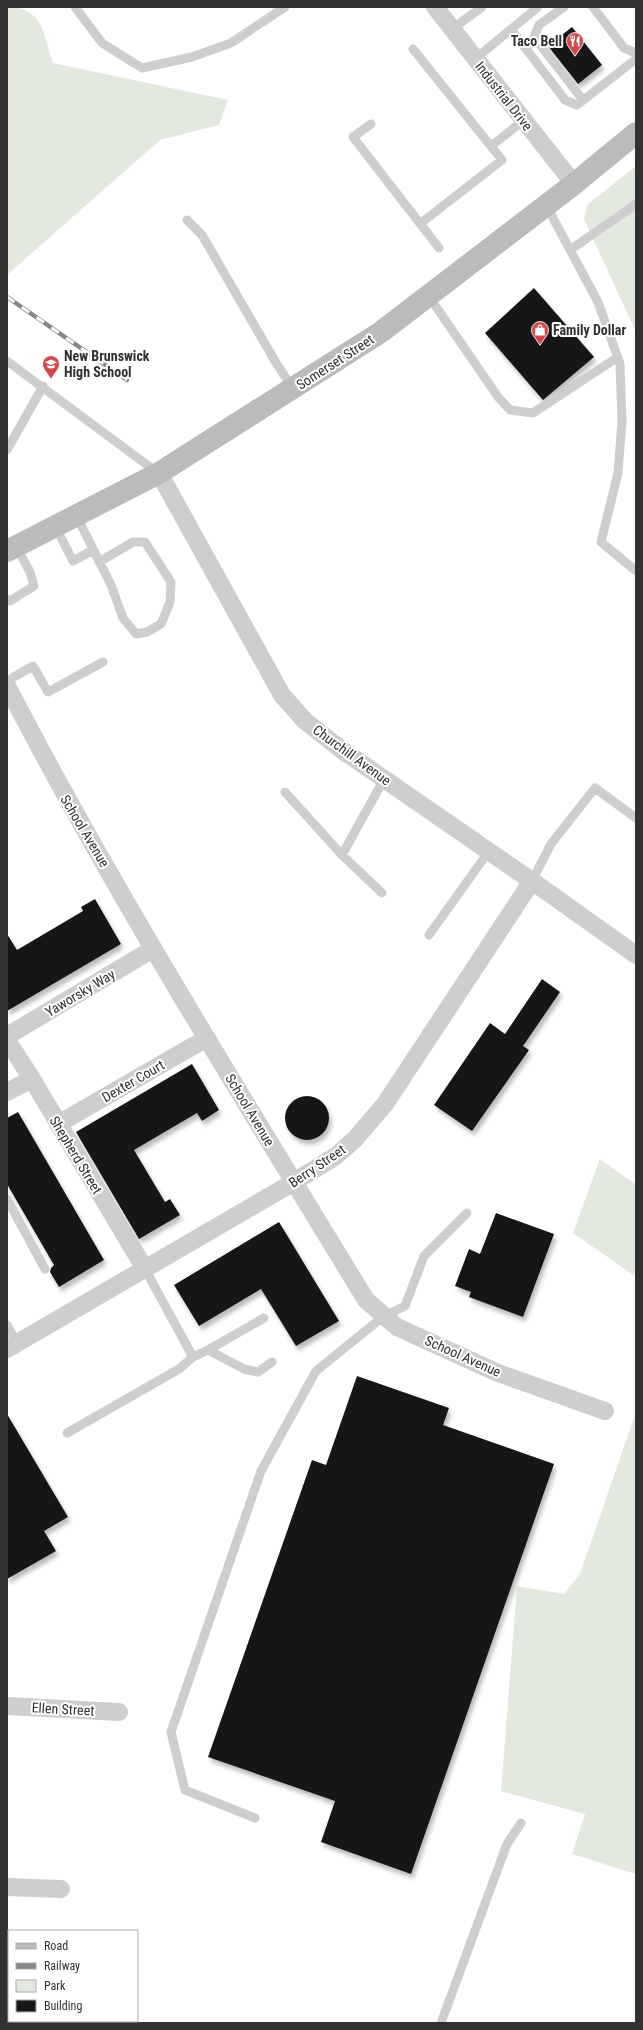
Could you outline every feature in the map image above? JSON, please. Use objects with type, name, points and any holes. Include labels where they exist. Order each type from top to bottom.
[{"type":"main road","name":"Somerset Street","points":[[11,549],[159,473],[381,332],[574,184],[636,133]]},
{"type":"street","name":"Industrial Drive","points":[[435,7],[574,184]]},
{"type":"street","name":"Churchill Avenue","points":[[159,473],[282,695],[305,721],[342,750],[489,851],[636,955]]},
{"type":"street","name":"School Avenue","points":[[7,686],[59,786],[153,949],[366,1300],[397,1327],[498,1373],[605,1410]]},
{"type":"street","name":"Berry Street","points":[[12,1346],[336,1156],[350,1143],[384,1104],[532,881]]},
{"type":"street","name":"Yaworsky Way","points":[[7,1036],[153,949]]},
{"type":"street","name":"Dexter Court","points":[[58,1124],[207,1038]]},
{"type":"street","name":"Shepherd Street","points":[[7,1040],[32,1079],[145,1269]]},
{"type":"street","points":[[7,1092],[32,1079]]},
{"type":"street","name":"Ellen Street","points":[[7,1706],[119,1712]]},
{"type":"street","points":[[7,1887],[61,1889]]},
{"type":"lane","points":[[76,7],[102,43],[142,68],[192,57],[231,43],[285,7]]},
{"type":"lane","points":[[452,29],[482,7]]},
{"type":"lane","points":[[475,59],[538,7]]},
{"type":"lane","points":[[564,7],[538,24],[534,37],[583,100]]},
{"type":"lane","points":[[593,7],[624,48],[636,53]]},
{"type":"lane","points":[[511,29],[565,100],[577,105],[636,59]]},
{"type":"lane","points":[[413,49],[502,160],[421,223]]},
{"type":"lane","points":[[491,146],[523,121]]},
{"type":"lane","points":[[371,124],[353,137],[440,248]]},
{"type":"lane","points":[[570,250],[636,204]]},
{"type":"lane","points":[[546,205],[598,302],[620,364],[622,421],[618,473],[601,542],[636,571]]},
{"type":"lane","points":[[187,220],[202,235],[275,361],[293,389]]},
{"type":"lane","points":[[428,295],[498,397],[510,410],[533,414],[618,357]]},
{"type":"lane","points":[[7,361],[159,473]]},
{"type":"lane","points":[[7,450],[42,386]]},
{"type":"lane","points":[[76,516],[99,562],[123,618],[136,634],[147,632],[161,624],[170,602],[171,582],[144,542],[134,542],[99,562]]},
{"type":"lane","points":[[54,526],[73,561],[93,550]]},
{"type":"lane","points":[[7,599],[10,601],[34,586],[30,572],[11,549]]},
{"type":"lane","points":[[7,681],[33,666],[48,692],[103,662]]},
{"type":"lane","points":[[342,855],[384,779]]},
{"type":"lane","points":[[532,881],[552,844],[595,788],[636,818]]},
{"type":"lane","points":[[285,792],[342,855],[382,893]]},
{"type":"lane","points":[[429,935],[489,851]]},
{"type":"lane","points":[[7,1199],[45,1269]]},
{"type":"lane","points":[[255,1818],[185,1790],[171,1732],[261,1471],[316,1371],[384,1316],[405,1306],[424,1256],[467,1213]]},
{"type":"lane","points":[[145,1269],[193,1357]]},
{"type":"lane","points":[[66,1433],[179,1369],[193,1357],[264,1318]]},
{"type":"lane","points":[[7,1325],[12,1346]]},
{"type":"lane","points":[[208,1350],[244,1369],[258,1372],[272,1362]]},
{"type":"lane","points":[[441,2023],[507,1844],[521,1823]]},
{"type":"green space","points":[[7,7],[19,8],[35,17],[44,33],[53,63],[228,100],[219,125],[160,140],[8,274]]},
{"type":"green space","points":[[636,166],[636,332],[584,219],[587,205]]},
{"type":"green space","points":[[600,1159],[636,1185],[636,1277],[573,1233]]},
{"type":"green space","points":[[636,1412],[636,1874],[572,1854],[585,1814],[501,1791],[517,1586],[564,1594],[580,1574]]},
{"type":"building","name":"Taco Bell","points":[[572,27],[602,65],[578,84],[548,46]]},
{"type":"building","name":"Family Dollar","points":[[534,288],[594,357],[543,400],[485,333]]},
{"type":"building","points":[[95,899],[121,944],[7,1011],[7,934],[17,950],[83,911],[81,907]]},
{"type":"building","points":[[542,979],[560,992],[523,1046],[529,1050],[472,1131],[434,1105],[490,1023],[505,1034]]},
{"type":"building","points":[[192,1064],[219,1110],[202,1121],[197,1113],[134,1150],[165,1202],[170,1199],[180,1215],[139,1239],[76,1132]]},
{"type":"building","points":[[303,1096],[311,1096],[316,1097],[323,1102],[328,1109],[328,1127],[323,1134],[316,1139],[303,1140],[295,1137],[288,1130],[285,1122],[285,1114],[288,1106],[295,1099]]},
{"type":"building","points":[[18,1112],[104,1260],[59,1287],[50,1272],[54,1265],[7,1184],[7,1118]]},
{"type":"building","points":[[496,1213],[554,1234],[523,1317],[469,1297],[471,1292],[455,1286],[469,1249],[480,1254]]},
{"type":"building","points":[[279,1222],[339,1321],[296,1346],[261,1289],[199,1326],[174,1285]]},
{"type":"building","points":[[357,1376],[449,1408],[443,1425],[554,1464],[411,1874],[321,1842],[335,1801],[208,1757],[312,1460],[326,1465]]},
{"type":"building","points":[[7,1414],[68,1517],[44,1531],[56,1551],[7,1579]]},
{"type":"railway","points":[[7,297],[127,380]]},
{"type":"place","name":"Taco Bell","points":[[575,56]]},
{"type":"place","name":"Family Dollar","points":[[540,345]]},
{"type":"place","name":"New Brunswick High School","points":[[51,379]]}]
